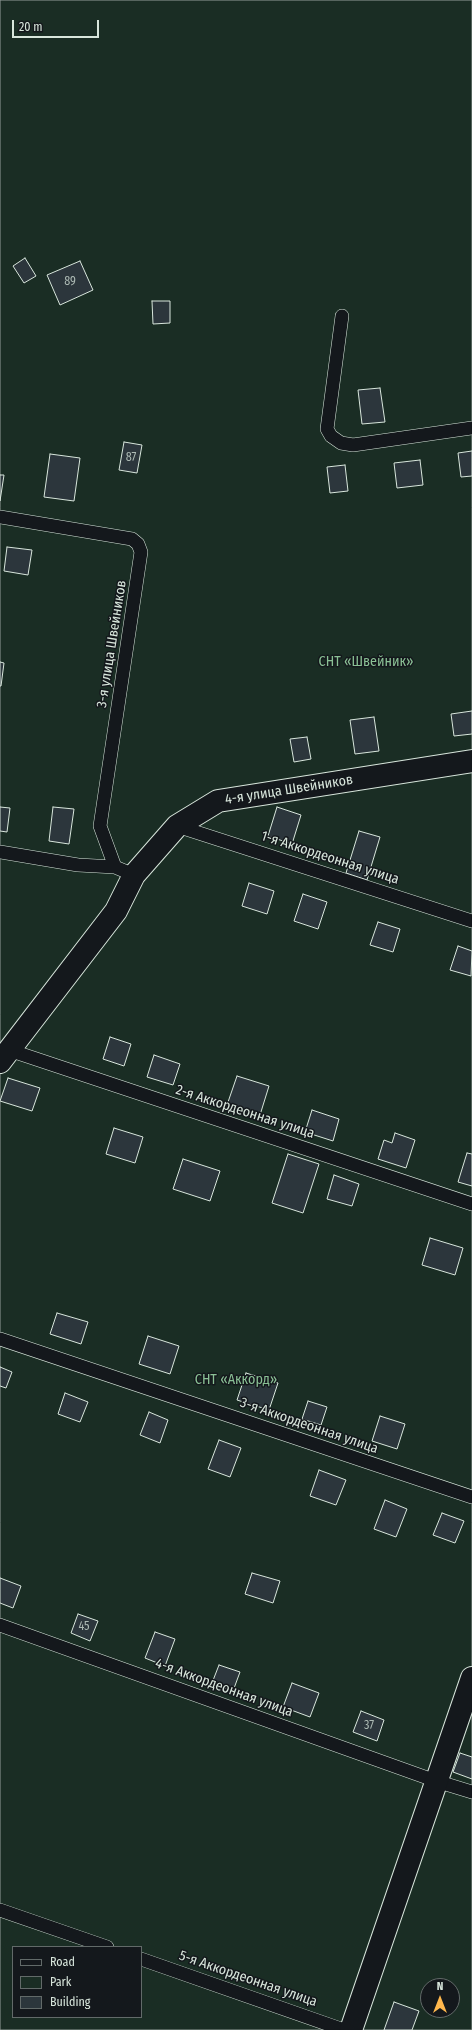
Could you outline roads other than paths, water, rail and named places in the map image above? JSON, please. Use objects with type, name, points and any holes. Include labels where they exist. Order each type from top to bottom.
[{"type":"street","name":"4-я улица Швейников","points":[[4,1056],[116,911],[125,871],[177,826],[218,801],[472,761]]},
{"type":"street","points":[[351,2030],[472,1678]]},
{"type":"lane","points":[[342,316],[326,428],[331,436],[341,442],[354,445],[472,428]]},
{"type":"lane","name":"3-я улица Швейников","points":[[0,517],[132,539],[138,544],[141,552],[100,826],[125,871]]},
{"type":"lane","name":"1-я Аккордеонная улица","points":[[177,826],[472,921]]},
{"type":"lane","points":[[0,852],[125,871]]},
{"type":"lane","name":"2-я Аккордеонная улица","points":[[4,1056],[472,1204]]},
{"type":"lane","name":"3-я Аккордеонная улица","points":[[0,1339],[472,1497]]},
{"type":"lane","name":"4-я Аккордеонная улица","points":[[0,1625],[436,1781],[472,1792]]},
{"type":"lane","points":[[0,1910],[104,1946]]},
{"type":"lane","name":"5-я Аккордеонная улица","points":[[142,1959],[344,2030]]},
{"type":"park label","name":"СНТ «Швейник»","points":[[366,662]]},
{"type":"park label","name":"СНТ «Аккорд»","points":[[236,1380]]}]
